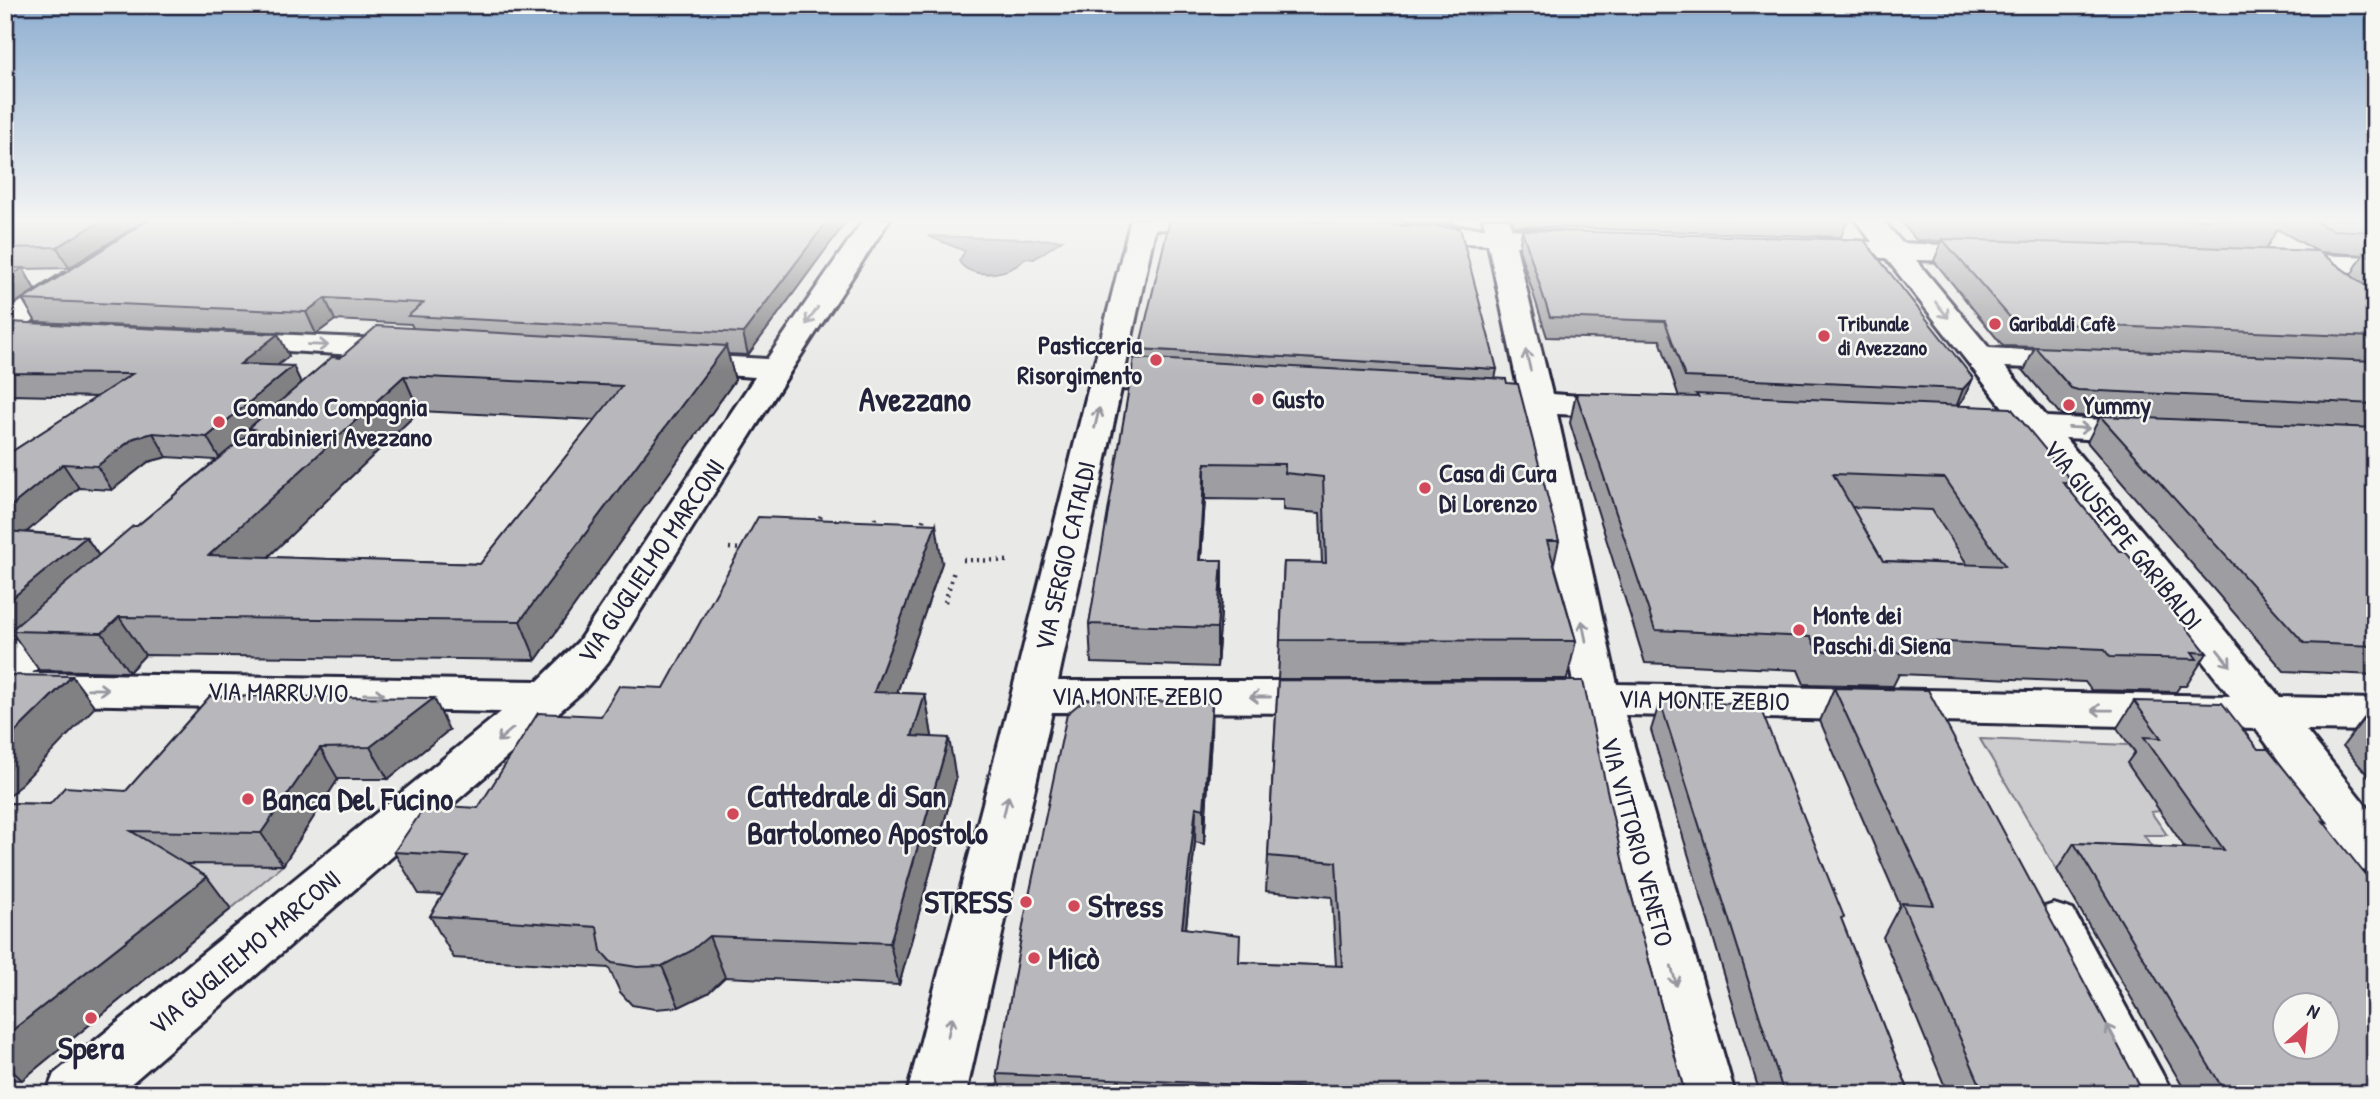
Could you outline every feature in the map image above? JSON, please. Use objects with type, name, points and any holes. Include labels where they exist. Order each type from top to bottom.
[{"type":"street","name":"VIA GUGLIELMO MARCONI","points":[[75,1094],[551,697],[593,652],[842,270]]},
{"type":"street","name":"VIA SERGIO CATALDI","points":[[936,1094],[1033,696],[1132,270]]},
{"type":"street","name":"VIA VITTORIO VENETO","points":[[1507,270],[1538,404],[1598,698],[1706,1094]]},
{"type":"street","name":"VIA GIUSEPPE GARIBALDI","points":[[1909,270],[2269,713],[2375,854]]},
{"type":"street","points":[[2322,270],[2344,287]]},
{"type":"street","points":[[5,326],[86,272],[33,279]]},
{"type":"street","points":[[5,332],[41,333]]},
{"type":"street","points":[[201,340],[428,350]]},
{"type":"street","points":[[334,381],[375,348]]},
{"type":"street","points":[[1979,357],[2116,363]]},
{"type":"street","points":[[657,362],[776,369]]},
{"type":"street","points":[[1106,379],[1214,385]]},
{"type":"street","points":[[1435,398],[1660,409]]},
{"type":"street","points":[[1939,422],[2172,433]]},
{"type":"street","points":[[5,673],[90,598]]},
{"type":"street","name":"VIA MARRUVIO","points":[[5,688],[551,697]]},
{"type":"street","name":"VIA MONTE ZEBIO","points":[[1033,696],[1364,697]]},
{"type":"street","name":"VIA MONTE ZEBIO","points":[[1501,698],[2375,715]]},
{"type":"street","points":[[1935,706],[1961,754]]},
{"type":"street","points":[[2033,888],[2144,1094]]},
{"type":"path","points":[[815,528],[822,513]]},
{"type":"path","points":[[871,530],[876,515]]},
{"type":"path","points":[[920,532],[924,517]]},
{"type":"path","points":[[729,548],[749,549]]},
{"type":"path","points":[[963,560],[1012,561]]},
{"type":"path","points":[[945,603],[954,571]]},
{"type":"shaded area","points":[[971,270],[1006,270],[992,273]]},
{"type":"shaded area","points":[[1723,502],[1957,510],[1989,598],[1725,508]]},
{"type":"shaded area","points":[[1980,739],[2129,745],[2143,764],[2161,811],[2151,812],[2167,835],[2144,835],[2171,875],[2057,870]]},
{"type":"shaded area","points":[[5,860],[283,865],[231,909],[210,896]]},
{"type":"building","points":[[5,270],[19,270],[5,279]]},
{"type":"building","points":[[70,270],[790,270],[743,333],[408,316],[423,303],[325,298],[306,312],[23,300]]},
{"type":"building","points":[[1158,270],[1471,270],[1497,369],[1139,349]]},
{"type":"building","points":[[1535,270],[1888,270],[1973,378],[1963,389],[1685,377],[1665,321],[1550,317]]},
{"type":"building","points":[[1969,270],[2344,270],[2375,293],[2375,337],[2014,322]]},
{"type":"building","points":[[5,322],[278,334],[240,364],[293,366],[207,437],[153,433],[134,438],[97,466],[63,464],[5,511],[5,456],[132,374],[5,373]]},
{"type":"building","points":[[377,326],[726,346],[520,621],[119,617],[102,633],[10,631],[133,526],[137,526],[254,429],[249,428],[332,357],[340,358]],"holes":[[[404,376],[622,386],[480,564],[209,555]]]},
{"type":"building","points":[[2035,347],[2375,361],[2375,404],[2078,390],[2071,388]]},
{"type":"building","points":[[1134,358],[1506,379],[1507,383],[1518,384],[1559,541],[1547,541],[1576,641],[1280,640],[1284,562],[1326,563],[1323,477],[1285,473],[1285,464],[1205,463],[1199,560],[1222,560],[1217,628],[1089,624]]},
{"type":"building","points":[[1576,393],[1698,397],[1696,394],[2011,408],[2073,483],[2063,482],[2119,551],[2125,551],[2207,653],[2192,652],[2197,659],[2110,657],[2104,649],[1902,640],[1909,653],[1817,651],[1811,637],[1655,630]],"holes":[[[1833,474],[1945,478],[2005,566],[1883,561]]]},
{"type":"building","points":[[2100,416],[2375,428],[2375,646],[2304,643]]},
{"type":"building","name":"Cattedrale di San Bartolomeo Apostolo","points":[[758,517],[936,524],[874,692],[925,694],[912,736],[949,738],[890,943],[709,936],[691,951],[662,966],[637,967],[612,963],[601,951],[597,927],[430,916],[467,856],[394,852],[426,805],[478,808],[538,713],[601,716],[619,686],[664,688]]},
{"type":"building","points":[[5,531],[86,537],[5,604]]},
{"type":"building","points":[[5,675],[72,676],[5,742]]},
{"type":"building","points":[[1278,680],[1583,681],[1625,872],[1685,1094],[1454,1094],[997,1074],[1025,915],[1067,714],[1085,699],[1212,703],[1204,809],[1196,807],[1182,928],[1240,935],[1239,962],[1342,966],[1336,862],[1268,856]]},
{"type":"building","points":[[1834,688],[1928,690],[2144,1094],[1984,1094],[1902,903],[1934,905]]},
{"type":"building","points":[[210,696],[434,698],[370,747],[320,748],[261,833],[131,831],[207,877],[5,1036],[5,803],[50,804],[65,787],[126,791]]},
{"type":"building","points":[[1660,701],[1759,705],[1844,917],[1841,918],[1910,1094],[1784,1094]]},
{"type":"building","points":[[2134,701],[2222,703],[2258,749],[2268,749],[2375,887],[2375,1094],[2226,1094],[2074,843],[2224,850],[2144,737],[2161,738]]},
{"type":"place","name":"Garibaldi Cafè","points":[[1995,324]]},
{"type":"place","name":"Tribunale di Avezzano","points":[[1824,336]]},
{"type":"place","name":"Pasticceria Risorgimento","points":[[1156,360]]},
{"type":"place","name":"Gusto","points":[[1258,399]]},
{"type":"place","name":"Yummy","points":[[2069,405]]},
{"type":"place","name":"Comando Compagnia Carabinieri Avezzano","points":[[219,422]]},
{"type":"place","name":"Casa di Cura Di Lorenzo","points":[[1425,488]]},
{"type":"place","name":"Monte dei Paschi di Siena","points":[[1799,630]]},
{"type":"place","name":"Banca Del Fucino","points":[[248,799]]},
{"type":"place","name":"Cattedrale di San Bartolomeo Apostolo","points":[[733,814]]},
{"type":"place","name":"STRESS","points":[[1026,902]]},
{"type":"place","name":"Stress","points":[[1074,906]]},
{"type":"place","name":"Micò","points":[[1034,958]]},
{"type":"place","name":"Spera","points":[[91,1018]]},
{"type":"district","name":"Avezzano","points":[[915,399]]}]
